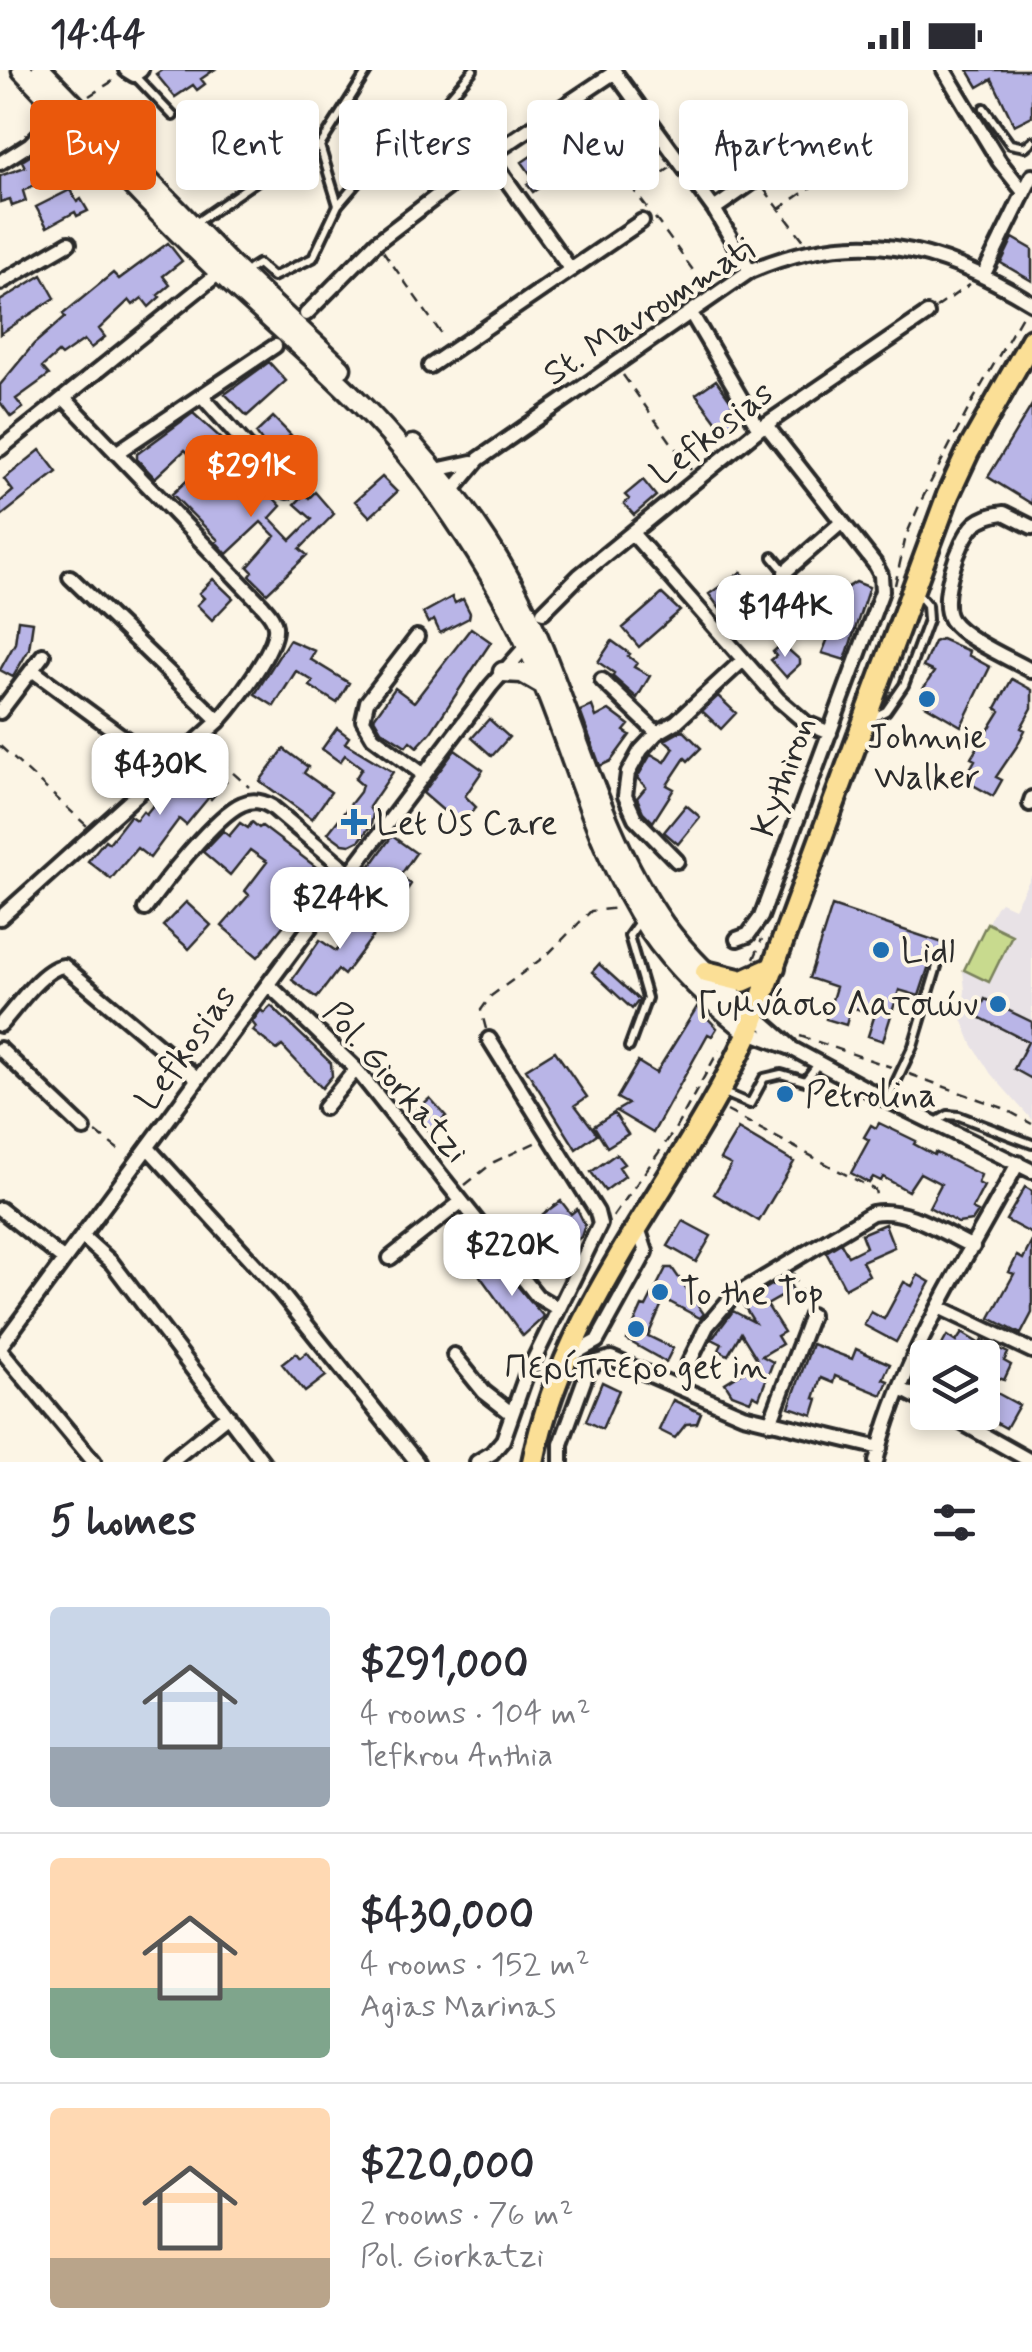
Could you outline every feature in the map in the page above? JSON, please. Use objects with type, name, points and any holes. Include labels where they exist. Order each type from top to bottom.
[{"type":"main road","points":[[22,70],[58,100]]},
{"type":"main road","points":[[41,70],[62,100]]},
{"type":"main road","points":[[148,190],[355,397],[414,463],[532,630],[543,686],[613,865],[639,912],[697,987],[752,1024]]},
{"type":"main road","points":[[155,190],[192,225],[225,268],[363,388],[453,490],[499,564],[532,630],[626,859],[663,922],[752,1024]]},
{"type":"main road","points":[[533,1461],[550,1406],[595,1303],[717,1097],[752,1024],[912,589],[963,462],[1032,340]]},
{"type":"main road","points":[[497,679],[522,673],[543,686]]},
{"type":"main road","points":[[706,972],[742,981],[774,967]]},
{"type":"street","points":[[944,70],[1023,191]]},
{"type":"street","points":[[507,144],[614,71],[679,161]]},
{"type":"street","points":[[0,163],[30,143]]},
{"type":"street","points":[[984,274],[1032,176]]},
{"type":"street","points":[[507,180],[571,270]]},
{"type":"street","points":[[306,314],[376,242],[445,190]]},
{"type":"street","points":[[700,190],[750,270]]},
{"type":"street","points":[[714,210],[743,190]]},
{"type":"street","points":[[430,366],[642,221]]},
{"type":"street","points":[[0,284],[70,242]]},
{"type":"street","name":"St. Mavrommati","points":[[453,490],[479,460],[750,270],[811,251],[848,246],[898,247],[984,274],[1032,303]]},
{"type":"street","points":[[0,449],[225,268]]},
{"type":"street","name":"Kythiron","points":[[690,313],[763,427],[879,570],[882,591],[761,917],[748,935],[737,939]]},
{"type":"street","name":"Lefkosias","points":[[0,1348],[350,872],[532,630],[578,576],[763,427],[927,314]]},
{"type":"street","points":[[116,453],[274,346]]},
{"type":"street","points":[[202,396],[288,491]]},
{"type":"street","points":[[0,918],[219,721],[248,685],[275,630],[262,606],[65,399]]},
{"type":"street","name":"St. Mavrommati","points":[[436,470],[479,460]]},
{"type":"street","points":[[1032,527],[1004,513],[978,522],[968,534],[945,600],[948,614],[958,627],[1032,671]]},
{"type":"street","points":[[785,572],[842,522]]},
{"type":"street","points":[[632,533],[742,661],[797,717],[830,733]]},
{"type":"street","points":[[70,577],[219,721]]},
{"type":"street","points":[[417,637],[367,702],[363,720],[373,737],[424,775]]},
{"type":"street","points":[[0,712],[42,655]]},
{"type":"street","points":[[677,860],[642,828],[625,796],[625,783],[634,762],[657,733],[676,722],[742,661]]},
{"type":"street","points":[[32,670],[138,748],[161,773]]},
{"type":"street","points":[[602,680],[657,733]]},
{"type":"street","points":[[824,753],[844,780]]},
{"type":"street","points":[[145,909],[167,877],[228,813],[254,800],[272,807],[350,872]]},
{"type":"street","points":[[0,1026],[45,974],[59,965],[72,970],[198,1079]]},
{"type":"street","name":"Pol. Giorkatzi","points":[[268,984],[356,1069],[537,1296],[557,1308]]},
{"type":"street","points":[[752,1024],[796,1042],[819,1063],[887,1100],[1032,1171]]},
{"type":"street","points":[[478,1462],[500,1445],[557,1308],[600,1224],[597,1212],[489,1040]]},
{"type":"street","points":[[0,1049],[84,1129]]},
{"type":"street","points":[[324,1108],[356,1069]]},
{"type":"street","points":[[148,1149],[280,1292],[417,1462]]},
{"type":"street","points":[[561,1462],[561,1444],[588,1370],[597,1362],[619,1360],[710,1402],[878,1455],[902,1388],[1018,1164]]},
{"type":"street","points":[[390,1258],[457,1198]]},
{"type":"street","points":[[0,1209],[64,1260]]},
{"type":"street","points":[[678,1385],[707,1326],[723,1305],[744,1288],[865,1217],[881,1212],[902,1214],[973,1247]]},
{"type":"street","points":[[82,1236],[112,1262],[263,1462]]},
{"type":"street","points":[[941,1308],[1032,1352]]},
{"type":"street","points":[[770,1423],[811,1315]]},
{"type":"street","points":[[0,1348],[94,1462]]},
{"type":"street","points":[[454,1355],[484,1392],[511,1412]]},
{"type":"street","points":[[902,1388],[910,1393]]},
{"type":"street","points":[[170,1462],[228,1415]]},
{"type":"street","points":[[969,1430],[1004,1456],[1032,1462]]},
{"type":"lane","points":[[192,225],[278,166],[320,146],[368,70]]},
{"type":"lane","points":[[250,269],[258,264],[273,277],[313,258],[338,205],[362,177],[432,118],[474,70]]},
{"type":"lane","points":[[132,72],[173,116]]},
{"type":"lane","points":[[984,108],[1010,144],[1025,146],[1032,141]]},
{"type":"lane","points":[[320,146],[338,205]]},
{"type":"lane","points":[[275,478],[299,457]]},
{"type":"lane","points":[[773,557],[798,588]]},
{"type":"lane","points":[[629,1047],[647,998],[629,936],[639,912]]},
{"type":"lane","points":[[887,1100],[913,1046],[938,962]]},
{"type":"lane","points":[[717,1097],[750,1104],[764,1078],[782,1074],[806,1081],[819,1063]]},
{"type":"lane","points":[[934,1124],[948,1115],[959,1116],[1032,1144]]},
{"type":"path","points":[[82,100],[132,72]]},
{"type":"path","points":[[679,163],[635,192],[713,297]]},
{"type":"path","points":[[765,190],[811,251]]},
{"type":"path","points":[[779,209],[807,190]]},
{"type":"path","points":[[376,242],[454,350]]},
{"type":"path","points":[[927,314],[984,274]]},
{"type":"path","points":[[616,365],[698,480]]},
{"type":"path","points":[[198,741],[251,789],[254,800]]},
{"type":"path","points":[[0,746],[95,832]]},
{"type":"path","points":[[489,1040],[481,1010],[491,996],[548,954],[592,911],[639,912]]},
{"type":"path","points":[[796,1042],[893,1068]]},
{"type":"path","points":[[909,1074],[1003,1108],[1032,1124]]},
{"type":"path","points":[[717,1097],[874,1190],[881,1212]]},
{"type":"path","points":[[84,1129],[100,1133],[136,1166]]},
{"type":"path","points":[[457,1198],[494,1162],[550,1136]]},
{"type":"path","points":[[788,1262],[811,1315]]},
{"type":"shaded area","name":"Γυμνάσιο Λατσιών","points":[[1032,875],[1032,1120],[991,1074],[962,1019],[963,971],[996,907],[1001,902],[1014,908]]},
{"type":"green space","points":[[987,923],[1012,935],[989,982],[964,970]]},
{"type":"building","points":[[162,70],[214,70],[201,79],[205,84],[197,90],[193,85],[175,97],[156,74]]},
{"type":"building","points":[[968,70],[1032,70],[1032,116],[1014,125],[992,79],[978,87]]},
{"type":"building","points":[[30,156],[30,187],[23,191],[26,201],[12,206],[10,199],[0,202],[0,176],[25,167],[22,161]]},
{"type":"building","points":[[70,190],[88,211],[77,216],[75,212],[47,227],[36,207]]},
{"type":"building","points":[[1013,238],[1032,249],[1032,281],[1001,263]]},
{"type":"building","points":[[168,243],[182,261],[163,276],[170,285],[160,297],[149,307],[142,298],[133,305],[129,300],[99,329],[105,337],[91,348],[84,340],[61,356],[58,353],[42,367],[49,375],[16,399],[23,408],[11,417],[0,402],[0,385],[34,344],[113,273],[119,279]]},
{"type":"building","points":[[42,275],[55,298],[0,334],[0,301]]},
{"type":"building","points":[[269,362],[286,381],[247,416],[225,394]]},
{"type":"building","points":[[716,380],[731,401],[737,423],[724,432],[696,394]]},
{"type":"building","points":[[1032,405],[1032,504],[988,477]]},
{"type":"building","points":[[193,413],[223,440],[199,464],[185,450],[155,478],[137,454]]},
{"type":"building","points":[[273,417],[291,435],[269,451],[256,433]]},
{"type":"building","points":[[40,450],[57,472],[0,517],[0,502],[13,491],[4,479]]},
{"type":"building","points":[[240,462],[281,506],[270,518],[291,540],[312,519],[295,504],[305,494],[309,498],[315,492],[334,514],[300,549],[307,555],[267,593],[250,576],[253,572],[248,567],[275,536],[261,522],[227,554],[172,494],[196,472],[211,488]]},
{"type":"building","points":[[382,477],[397,492],[370,517],[355,501]]},
{"type":"building","points":[[643,480],[656,496],[634,515],[624,504],[629,499],[625,495]]},
{"type":"building","points":[[741,572],[757,593],[726,617],[709,594]]},
{"type":"building","points":[[213,579],[233,598],[212,620],[197,605],[204,598],[199,593]]},
{"type":"building","points":[[856,582],[869,587],[845,660],[822,653],[840,617],[835,609],[843,590]]},
{"type":"building","points":[[662,594],[680,611],[639,647],[623,628]]},
{"type":"building","points":[[452,597],[455,603],[463,599],[469,618],[440,633],[434,620],[428,623],[423,613]]},
{"type":"building","points":[[18,620],[33,622],[29,649],[13,677],[0,670],[15,643]]},
{"type":"building","points":[[471,628],[491,642],[431,732],[417,747],[410,741],[406,746],[381,730],[374,718],[395,688],[414,702]]},
{"type":"building","points":[[941,639],[969,651],[968,655],[990,667],[961,726],[925,705],[923,689],[934,672],[923,667],[934,642]]},
{"type":"building","points":[[289,640],[315,651],[310,659],[349,683],[337,703],[310,686],[313,681],[296,671],[274,706],[255,694]]},
{"type":"building","points":[[612,641],[630,654],[637,663],[634,667],[650,676],[637,698],[598,662]]},
{"type":"building","points":[[782,644],[800,660],[786,677],[771,660]]},
{"type":"building","points":[[1012,679],[1032,690],[1032,708],[1017,746],[996,777],[1002,780],[993,796],[964,780],[975,760],[971,758],[1000,711],[996,708]]},
{"type":"building","points":[[718,696],[736,713],[721,729],[702,711]]},
{"type":"building","points":[[592,706],[596,717],[609,710],[629,725],[624,731],[630,735],[611,761],[600,766],[580,711]]},
{"type":"building","points":[[489,719],[509,737],[492,756],[472,738]]},
{"type":"building","points":[[337,728],[349,737],[345,743],[393,772],[369,807],[373,814],[371,825],[360,840],[350,845],[328,833],[362,785],[355,779],[362,768],[345,755],[340,762],[322,749]]},
{"type":"building","points":[[683,730],[701,748],[688,761],[685,758],[667,785],[674,789],[653,822],[637,798],[646,787],[637,778],[651,754],[665,762],[674,748],[665,740]]},
{"type":"building","points":[[284,749],[308,767],[304,773],[331,792],[312,819],[260,781]]},
{"type":"building","points":[[455,750],[483,770],[465,796],[476,807],[460,825],[423,793]]},
{"type":"building","points":[[198,757],[212,770],[216,765],[226,782],[186,825],[179,819],[150,858],[137,848],[111,879],[88,861],[105,840],[109,843],[130,816],[136,820],[143,811],[146,814]]},
{"type":"building","points":[[686,805],[700,817],[678,844],[664,832]]},
{"type":"building","points":[[252,822],[316,867],[292,899],[300,905],[258,957],[222,926],[249,895],[245,891],[267,862],[250,850],[230,875],[203,852],[223,831],[229,836],[240,823],[248,828]]},
{"type":"building","points":[[392,836],[416,853],[400,876],[411,884],[403,896],[390,887],[384,895],[362,878]]},
{"type":"building","points":[[374,899],[391,912],[344,975],[338,970],[317,998],[292,980],[320,940],[336,951]]},
{"type":"building","points":[[186,902],[211,925],[189,949],[163,926]]},
{"type":"building","name":"Lidl","points":[[832,906],[946,944],[941,957],[932,956],[919,996],[899,990],[883,1041],[868,1036],[875,1014],[851,1007],[846,1025],[826,1019],[836,987],[809,978]]},
{"type":"building","points":[[599,964],[639,1000],[632,1009],[592,972]]},
{"type":"building","points":[[985,999],[1032,1022],[1032,1079],[1014,1069],[1028,1042],[977,1016]]},
{"type":"building","points":[[271,1006],[331,1063],[332,1076],[322,1088],[282,1046],[277,1050],[253,1031],[256,1027],[252,1022],[261,1010],[264,1013]]},
{"type":"building","points":[[697,1007],[717,1028],[712,1036],[708,1034],[653,1133],[616,1111],[628,1104],[617,1098],[638,1062],[656,1073]]},
{"type":"building","points":[[555,1051],[587,1097],[575,1105],[597,1134],[576,1149],[526,1069]]},
{"type":"building","points":[[430,1098],[446,1116],[428,1131],[413,1113]]},
{"type":"building","points":[[614,1113],[628,1134],[607,1147],[594,1126]]},
{"type":"building","points":[[879,1123],[916,1141],[914,1144],[934,1155],[935,1152],[981,1175],[978,1183],[984,1186],[972,1209],[978,1212],[972,1221],[958,1223],[929,1207],[941,1184],[920,1173],[908,1191],[883,1177],[881,1181],[873,1177],[869,1183],[851,1173],[869,1140],[864,1137],[871,1125],[876,1128]]},
{"type":"building","points":[[738,1129],[794,1162],[759,1221],[714,1194],[731,1165],[720,1159]]},
{"type":"building","points":[[616,1154],[624,1164],[619,1167],[625,1176],[605,1191],[591,1172]]},
{"type":"building","points":[[1025,1187],[1032,1191],[1032,1234],[1006,1220]]},
{"type":"building","points":[[561,1201],[571,1214],[577,1209],[585,1225],[581,1237],[567,1247],[543,1214]]},
{"type":"building","points":[[683,1221],[711,1236],[696,1262],[668,1246]]},
{"type":"building","points":[[885,1224],[894,1247],[862,1261],[869,1275],[845,1288],[826,1252],[841,1243],[848,1256],[866,1247],[861,1234]]},
{"type":"building","points":[[1032,1241],[1032,1313],[1021,1334],[990,1318],[1014,1274],[1009,1272],[1017,1256],[1023,1259]]},
{"type":"building","points":[[498,1263],[544,1317],[523,1336],[480,1276]]},
{"type":"building","points":[[666,1268],[672,1268],[704,1314],[700,1318],[664,1299],[648,1336],[673,1348],[666,1362],[627,1340],[642,1306],[646,1307]]},
{"type":"building","points":[[918,1275],[930,1282],[896,1342],[864,1325],[871,1312],[884,1319],[904,1282],[912,1286]]},
{"type":"building","points":[[785,1277],[793,1290],[767,1305],[784,1332],[777,1336],[782,1344],[762,1356],[773,1362],[759,1398],[753,1395],[750,1401],[732,1394],[725,1383],[759,1362],[741,1333],[728,1355],[719,1350],[722,1344],[712,1339],[733,1311],[754,1322],[742,1303]]},
{"type":"building","points":[[812,1344],[852,1359],[856,1349],[890,1364],[883,1379],[888,1381],[882,1395],[835,1376],[833,1383],[821,1378],[813,1415],[789,1407]]},
{"type":"building","points":[[1000,1349],[1008,1353],[1004,1361],[1011,1365],[1004,1380],[1000,1378]]},
{"type":"building","points":[[307,1352],[326,1376],[305,1392],[282,1364],[296,1353],[300,1358]]},
{"type":"building","points":[[602,1382],[619,1390],[602,1429],[586,1421]]},
{"type":"building","points":[[1000,1395],[1019,1405],[1006,1428],[1000,1425]]},
{"type":"building","points":[[673,1400],[701,1413],[697,1423],[686,1424],[675,1438],[659,1430]]},
{"type":"place","name":"Johnnie Walker","points":[[927,699]]},
{"type":"place","name":"Let Us Care","points":[[354,822]]},
{"type":"place","name":"Lidl","points":[[881,950]]},
{"type":"place","name":"Γυμνάσιο Λατσιών","points":[[998,1004]]},
{"type":"place","name":"Petrolina","points":[[785,1094]]},
{"type":"place","name":"To the Top","points":[[660,1292]]},
{"type":"place","name":"Περίπτερο get in","points":[[636,1329]]}]
